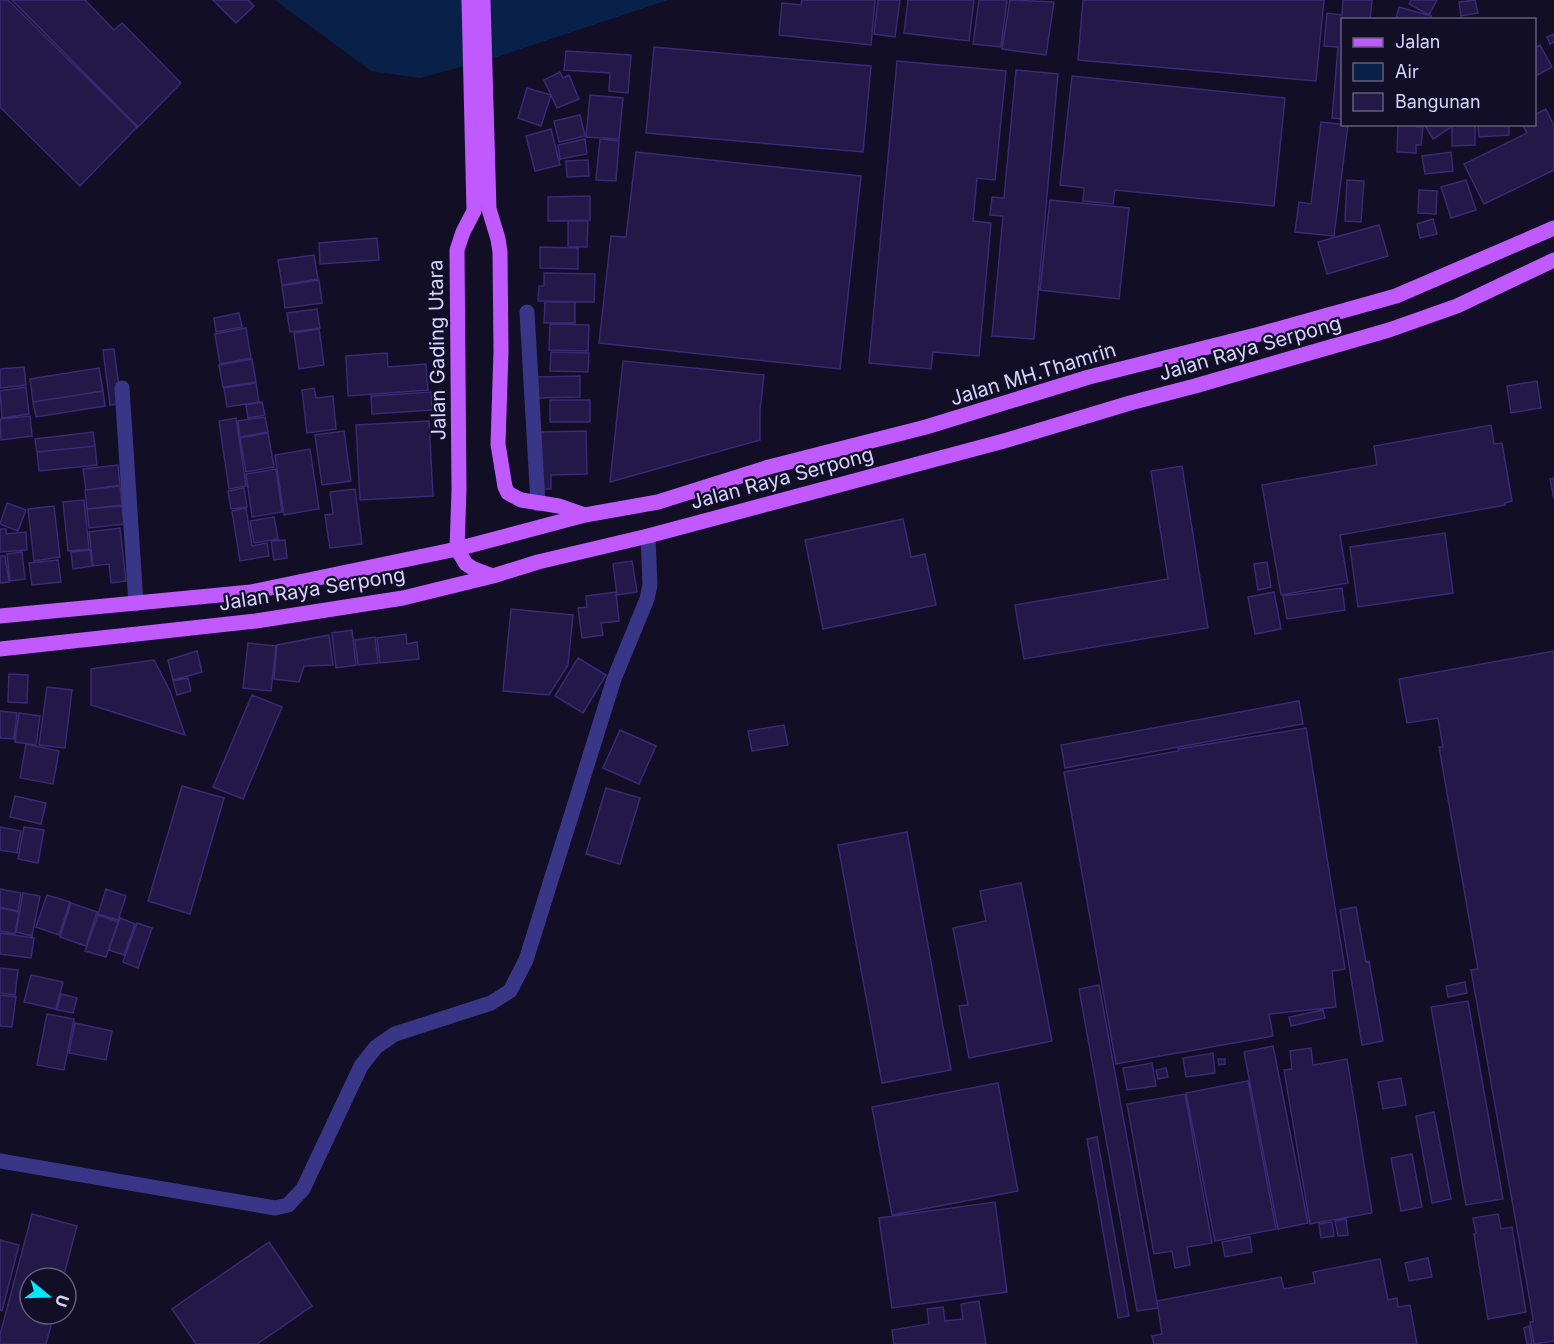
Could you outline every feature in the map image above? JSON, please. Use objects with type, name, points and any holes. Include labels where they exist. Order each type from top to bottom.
[{"type":"main road","name":"Jalan Gading Utara","points":[[469,0],[481,177],[500,252],[501,351],[498,444],[503,482],[508,493],[521,500],[559,506],[585,515]]},
{"type":"main road","name":"Jalan Gading Utara","points":[[457,549],[459,478],[457,250],[474,211],[481,177],[483,0]]},
{"type":"main road","name":"Jalan MH.Thamrin","points":[[515,534],[585,515],[658,502],[769,467],[926,427],[1089,377],[1260,334],[1396,296],[1554,228]]},
{"type":"main road","name":"Jalan Raya Serpong","points":[[0,649],[256,621],[403,598],[493,576],[538,562],[648,536],[1004,441],[1389,330],[1457,306],[1554,260]]},
{"type":"main road","name":"Jalan Raya Serpong","points":[[0,616],[251,592],[457,549],[515,534]]},
{"type":"main road","points":[[457,549],[466,564],[474,570],[493,576]]},
{"type":"street","points":[[527,312],[538,504]]},
{"type":"street","points":[[122,388],[136,604]]},
{"type":"street","points":[[0,1161],[275,1208],[288,1205],[303,1189],[361,1066],[376,1047],[395,1034],[492,1004],[510,991],[526,960],[614,679],[647,599],[650,585],[648,536]]},
{"type":"water","points":[[275,0],[668,0],[491,59],[420,78],[371,71]]},
{"type":"building","points":[[0,0],[8,0],[137,127],[80,186],[0,107]]},
{"type":"building","points":[[12,0],[85,0],[114,30],[122,23],[181,83],[138,127]]},
{"type":"building","points":[[213,0],[248,0],[254,6],[236,23]]},
{"type":"building","points":[[802,0],[875,0],[871,45],[779,35],[782,3],[801,5]]},
{"type":"building","points":[[878,0],[900,0],[895,37],[874,34]]},
{"type":"building","points":[[908,0],[974,0],[969,41],[904,33]]},
{"type":"building","points":[[979,0],[1007,0],[1001,47],[973,44]]},
{"type":"building","points":[[1010,0],[1054,2],[1046,55],[1002,49]]},
{"type":"building","points":[[1083,0],[1324,0],[1316,81],[1078,60]]},
{"type":"building","points":[[1343,0],[1372,0],[1370,18],[1341,18],[1341,119],[1332,118],[1338,47],[1324,46],[1327,13],[1342,15]]},
{"type":"building","points":[[1411,0],[1437,0],[1429,15],[1409,4]]},
{"type":"building","points":[[1475,0],[1478,13],[1461,16],[1459,2]]},
{"type":"building","points":[[1399,7],[1431,16],[1430,18],[1396,18]]},
{"type":"building","points":[[1554,34],[1554,42],[1550,44],[1547,37]]},
{"type":"building","points":[[1540,45],[1552,67],[1536,76],[1536,47]]},
{"type":"building","points":[[654,47],[871,66],[863,152],[646,133]]},
{"type":"building","points":[[566,51],[631,55],[628,93],[609,91],[610,73],[564,70]]},
{"type":"building","points":[[897,61],[1006,71],[995,180],[977,178],[973,221],[991,223],[979,356],[933,352],[931,369],[869,363]]},
{"type":"building","points":[[1016,70],[1058,74],[1034,339],[992,336],[1003,216],[990,215],[992,197],[1004,198]]},
{"type":"building","points":[[560,72],[563,78],[569,75],[579,99],[557,108],[544,80]]},
{"type":"building","points":[[1072,76],[1285,98],[1274,206],[1115,190],[1113,204],[1083,201],[1084,188],[1060,185]]},
{"type":"building","points":[[527,88],[551,95],[541,126],[518,118]]},
{"type":"building","points":[[590,95],[623,98],[619,139],[586,137]]},
{"type":"building","points":[[1546,109],[1554,126],[1554,170],[1484,204],[1464,164],[1527,133],[1523,126],[1536,126],[1536,114]]},
{"type":"building","points":[[580,115],[585,136],[559,142],[554,121]]},
{"type":"building","points":[[1321,122],[1348,126],[1334,236],[1295,232],[1299,202],[1311,204]]},
{"type":"building","points":[[1398,126],[1423,127],[1421,145],[1416,145],[1416,153],[1397,152]]},
{"type":"building","points":[[1425,126],[1449,126],[1450,128],[1433,139]]},
{"type":"building","points":[[1452,126],[1475,126],[1475,145],[1452,146]]},
{"type":"building","points":[[1478,126],[1509,126],[1509,135],[1479,137]]},
{"type":"building","points":[[551,129],[560,165],[535,171],[526,136]]},
{"type":"building","points":[[585,139],[587,154],[560,159],[558,145]]},
{"type":"building","points":[[600,139],[619,141],[616,181],[596,180]]},
{"type":"building","points":[[636,152],[861,176],[840,369],[599,343],[611,236],[626,237]]},
{"type":"building","points":[[1451,152],[1453,171],[1425,174],[1422,156]]},
{"type":"building","points":[[588,160],[589,176],[567,177],[566,161]]},
{"type":"building","points":[[1347,180],[1364,181],[1361,222],[1345,221]]},
{"type":"building","points":[[1466,180],[1476,210],[1451,218],[1441,187]]},
{"type":"building","points":[[1419,190],[1437,191],[1436,214],[1418,213]]},
{"type":"building","points":[[590,196],[590,220],[548,221],[548,197]]},
{"type":"building","points":[[1050,200],[1129,208],[1119,299],[1040,290]]},
{"type":"building","points":[[1433,219],[1437,234],[1420,238],[1417,224]]},
{"type":"building","points":[[568,221],[588,221],[587,247],[568,247]]},
{"type":"building","points":[[1379,225],[1388,256],[1327,274],[1318,242]]},
{"type":"building","points":[[377,238],[379,260],[320,264],[319,243]]},
{"type":"building","points":[[540,247],[578,248],[578,269],[540,268]]},
{"type":"building","points":[[314,255],[318,279],[282,285],[278,260]]},
{"type":"building","points":[[544,273],[595,274],[594,302],[538,301],[539,286],[544,286]]},
{"type":"building","points":[[319,280],[322,303],[285,308],[282,286]]},
{"type":"building","points":[[545,302],[575,302],[575,323],[544,323]]},
{"type":"building","points":[[317,309],[320,328],[290,332],[287,313]]},
{"type":"building","points":[[239,313],[242,327],[216,332],[214,318]]},
{"type":"building","points":[[550,324],[589,325],[588,351],[549,350]]},
{"type":"building","points":[[246,328],[251,358],[220,364],[215,334]]},
{"type":"building","points":[[319,329],[324,365],[299,369],[294,333]]},
{"type":"building","points":[[114,349],[121,403],[110,405],[103,350]]},
{"type":"building","points":[[551,352],[589,353],[588,372],[550,371]]},
{"type":"building","points":[[387,353],[388,367],[426,364],[428,390],[348,396],[346,356]]},
{"type":"building","points":[[252,359],[256,382],[223,387],[219,365]]},
{"type":"building","points":[[623,361],[764,375],[760,410],[760,440],[610,482]]},
{"type":"building","points":[[24,367],[26,385],[0,388],[0,369]]},
{"type":"building","points":[[99,368],[103,391],[33,402],[30,379]]},
{"type":"building","points":[[580,376],[580,397],[535,398],[535,377]]},
{"type":"building","points":[[1537,381],[1541,408],[1511,413],[1507,386]]},
{"type":"building","points":[[256,383],[259,402],[227,407],[224,388]]},
{"type":"building","points":[[26,387],[29,414],[2,418],[0,391]]},
{"type":"building","points":[[314,388],[316,398],[333,396],[336,429],[307,433],[302,390]]},
{"type":"building","points":[[103,391],[105,406],[36,417],[33,402]]},
{"type":"building","points":[[431,392],[432,410],[372,414],[371,396]]},
{"type":"building","points":[[550,400],[590,400],[590,422],[550,422]]},
{"type":"building","points":[[262,402],[265,415],[248,418],[246,405]]},
{"type":"building","points":[[30,416],[32,436],[1,440],[0,419]]},
{"type":"building","points":[[265,417],[268,432],[240,437],[238,421]]},
{"type":"building","points":[[236,418],[246,486],[229,489],[219,421]]},
{"type":"building","points":[[429,421],[433,496],[360,500],[356,425]]},
{"type":"building","points":[[1491,425],[1494,444],[1502,443],[1512,501],[1505,505],[1340,535],[1348,583],[1281,595],[1262,485],[1377,465],[1374,446]]},
{"type":"building","points":[[344,431],[351,481],[322,485],[315,435]]},
{"type":"building","points":[[586,431],[587,474],[551,475],[551,489],[540,489],[539,432]]},
{"type":"building","points":[[93,432],[95,446],[37,452],[35,439]]},
{"type":"building","points":[[268,433],[274,467],[246,472],[240,438]]},
{"type":"building","points":[[95,446],[97,465],[39,471],[37,452]]},
{"type":"building","points":[[310,449],[319,509],[284,515],[275,455]]},
{"type":"building","points":[[118,465],[120,485],[86,490],[83,469]]},
{"type":"building","points":[[1182,466],[1208,628],[1024,659],[1015,605],[1168,579],[1151,471]]},
{"type":"building","points":[[276,469],[282,512],[252,517],[246,474]]},
{"type":"building","points":[[1554,478],[1554,499],[1550,479]]},
{"type":"building","points":[[120,486],[122,505],[87,509],[85,490]]},
{"type":"building","points":[[244,488],[247,507],[231,509],[228,491]]},
{"type":"building","points":[[355,489],[362,544],[330,548],[325,515],[333,514],[330,492]]},
{"type":"building","points":[[84,500],[89,549],[68,551],[63,502]]},
{"type":"building","points":[[7,503],[26,510],[18,531],[0,524]]},
{"type":"building","points":[[54,506],[60,557],[34,561],[28,509]]},
{"type":"building","points":[[122,506],[124,524],[89,528],[87,509]]},
{"type":"building","points":[[246,508],[252,546],[267,543],[269,556],[240,561],[232,511]]},
{"type":"building","points":[[274,517],[278,539],[254,543],[250,521]]},
{"type":"building","points":[[903,519],[911,557],[925,554],[936,605],[823,629],[805,540]]},
{"type":"building","points":[[120,528],[126,581],[111,583],[109,564],[93,566],[89,532]]},
{"type":"building","points":[[0,529],[6,529],[6,534],[26,532],[27,550],[0,552]]},
{"type":"building","points":[[1445,533],[1453,593],[1358,607],[1350,547]]},
{"type":"building","points":[[285,540],[287,558],[274,560],[271,541]]},
{"type":"building","points":[[90,550],[92,566],[73,569],[71,552]]},
{"type":"building","points":[[22,552],[25,579],[10,581],[7,554]]},
{"type":"building","points":[[0,556],[5,556],[9,582],[0,583]]},
{"type":"building","points":[[58,560],[61,582],[32,585],[29,563]]},
{"type":"building","points":[[632,561],[637,592],[617,595],[613,564]]},
{"type":"building","points":[[1267,562],[1271,587],[1258,590],[1254,564]]},
{"type":"building","points":[[1342,588],[1345,610],[1287,619],[1283,596]]},
{"type":"building","points":[[616,592],[619,621],[601,623],[603,635],[582,638],[578,608],[587,607],[586,596]]},
{"type":"building","points":[[1274,592],[1281,629],[1255,634],[1248,597]]},
{"type":"building","points":[[511,609],[573,615],[568,665],[549,695],[503,691]]},
{"type":"building","points":[[352,630],[356,665],[336,668],[332,633]]},
{"type":"building","points":[[406,634],[407,644],[417,642],[419,659],[380,663],[377,638]]},
{"type":"building","points":[[329,635],[333,665],[304,666],[299,682],[274,679],[277,645]]},
{"type":"building","points":[[375,637],[378,663],[358,665],[355,640]]},
{"type":"building","points":[[248,643],[276,646],[271,691],[243,688]]},
{"type":"building","points":[[197,651],[202,672],[173,680],[168,660]]},
{"type":"building","points":[[1554,651],[1554,1341],[1534,1344],[1530,1322],[1533,1322],[1533,1318],[1471,970],[1478,969],[1439,747],[1443,747],[1438,718],[1407,723],[1399,679]]},
{"type":"building","points":[[578,658],[606,675],[583,713],[555,696]]},
{"type":"building","points":[[154,660],[170,691],[185,735],[91,705],[91,669]]},
{"type":"building","points":[[9,674],[28,675],[27,703],[8,702]]},
{"type":"building","points":[[188,678],[191,691],[177,695],[173,681]]},
{"type":"building","points":[[47,687],[72,690],[65,748],[39,745]]},
{"type":"building","points":[[252,695],[282,707],[243,799],[213,787]]},
{"type":"building","points":[[1299,701],[1303,724],[1065,768],[1061,745]]},
{"type":"building","points":[[0,711],[17,713],[14,739],[0,738]]},
{"type":"building","points":[[19,713],[40,716],[36,745],[15,742]]},
{"type":"building","points":[[784,725],[788,745],[752,751],[748,731]]},
{"type":"building","points":[[1306,728],[1345,969],[1332,971],[1336,1007],[1269,1014],[1273,1036],[1116,1064],[1064,772],[1178,751],[1178,749]]},
{"type":"building","points":[[620,730],[656,746],[639,784],[603,768]]},
{"type":"building","points":[[26,744],[59,751],[53,784],[20,778]]},
{"type":"building","points":[[182,786],[224,798],[190,914],[148,901]]},
{"type":"building","points":[[606,788],[640,798],[620,864],[586,854]]},
{"type":"building","points":[[15,796],[46,803],[41,824],[10,817]]},
{"type":"building","points":[[0,827],[21,831],[17,853],[0,850]]},
{"type":"building","points":[[24,827],[44,830],[38,863],[18,859]]},
{"type":"building","points":[[907,832],[951,1070],[882,1083],[838,845]]},
{"type":"building","points":[[1021,883],[1052,1041],[969,1058],[959,1006],[968,1005],[953,928],[986,921],[980,891]]},
{"type":"building","points":[[0,889],[21,893],[18,911],[0,907]]},
{"type":"building","points":[[106,889],[126,896],[118,920],[98,914]]},
{"type":"building","points":[[23,893],[40,896],[32,936],[16,932]]},
{"type":"building","points":[[47,895],[70,902],[59,935],[36,927]]},
{"type":"building","points":[[71,903],[97,912],[86,946],[60,937]]},
{"type":"building","points":[[1356,907],[1366,962],[1369,961],[1383,1041],[1362,1045],[1340,910]]},
{"type":"building","points":[[0,908],[19,912],[15,934],[0,931]]},
{"type":"building","points":[[98,915],[118,922],[106,957],[85,951]]},
{"type":"building","points":[[120,918],[135,924],[124,955],[109,950]]},
{"type":"building","points":[[137,923],[152,928],[138,968],[123,962]]},
{"type":"building","points":[[0,933],[34,938],[31,958],[0,954]]},
{"type":"building","points":[[0,968],[18,970],[15,995],[0,993]]},
{"type":"building","points":[[31,975],[63,982],[56,1009],[24,1002]]},
{"type":"building","points":[[1465,982],[1467,993],[1448,997],[1446,986]]},
{"type":"building","points":[[1099,985],[1158,1308],[1137,1311],[1079,989]]},
{"type":"building","points":[[61,994],[77,998],[73,1013],[57,1010]]},
{"type":"building","points":[[0,995],[16,997],[12,1027],[0,1026]]},
{"type":"building","points":[[1468,1001],[1503,1199],[1466,1205],[1431,1007]]},
{"type":"building","points":[[1323,1010],[1325,1018],[1291,1026],[1289,1017]]},
{"type":"building","points":[[47,1014],[74,1019],[64,1070],[37,1065]]},
{"type":"building","points":[[75,1023],[112,1031],[106,1060],[69,1053]]},
{"type":"building","points":[[1273,1046],[1308,1223],[1278,1229],[1244,1052]]},
{"type":"building","points":[[1311,1048],[1313,1065],[1347,1059],[1372,1213],[1310,1224],[1284,1070],[1292,1069],[1290,1051]]},
{"type":"building","points":[[1213,1053],[1215,1073],[1186,1077],[1183,1058]]},
{"type":"building","points":[[1218,1059],[1225,1059],[1225,1064],[1219,1065]]},
{"type":"building","points":[[1152,1063],[1156,1086],[1127,1090],[1123,1068]]},
{"type":"building","points":[[1166,1068],[1168,1077],[1158,1079],[1156,1070]]},
{"type":"building","points":[[1401,1078],[1406,1105],[1383,1109],[1378,1082]]},
{"type":"building","points":[[1248,1081],[1276,1229],[1215,1241],[1186,1093]]},
{"type":"building","points":[[998,1083],[1018,1191],[892,1215],[872,1107]]},
{"type":"building","points":[[1185,1094],[1212,1243],[1187,1247],[1190,1265],[1175,1268],[1172,1251],[1154,1254],[1127,1104]]},
{"type":"building","points":[[1434,1112],[1451,1199],[1432,1203],[1416,1116]]},
{"type":"building","points":[[1097,1137],[1129,1316],[1118,1318],[1087,1139]]},
{"type":"building","points":[[1412,1154],[1422,1207],[1401,1211],[1391,1158]]},
{"type":"building","points":[[995,1202],[1007,1292],[892,1308],[879,1218]]},
{"type":"building","points":[[32,1214],[77,1226],[66,1266],[18,1266]]},
{"type":"building","points":[[1498,1214],[1501,1229],[1512,1227],[1526,1312],[1488,1319],[1473,1218]]},
{"type":"building","points":[[1346,1219],[1348,1235],[1338,1236],[1335,1221]]},
{"type":"building","points":[[1332,1222],[1334,1236],[1321,1238],[1319,1224]]},
{"type":"building","points":[[1250,1237],[1252,1252],[1225,1257],[1222,1242]]},
{"type":"building","points":[[0,1240],[19,1245],[2,1311],[0,1310]]},
{"type":"building","points":[[269,1242],[312,1306],[257,1344],[196,1344],[172,1309]]},
{"type":"building","points":[[1428,1258],[1432,1277],[1409,1281],[1405,1263]]},
{"type":"building","points":[[1380,1259],[1388,1300],[1397,1298],[1398,1307],[1410,1305],[1417,1344],[1154,1344],[1152,1336],[1162,1334],[1157,1301],[1281,1277],[1284,1289],[1315,1283],[1313,1272]]},
{"type":"building","points":[[18,1267],[18,1326],[51,1326],[46,1344],[0,1344],[0,1335]]},
{"type":"building","points":[[979,1301],[986,1344],[894,1344],[892,1330],[929,1324],[927,1309],[943,1307],[945,1321],[963,1319],[961,1304]]},
{"type":"building","points":[[1529,1326],[1532,1344],[1527,1344],[1524,1328]]}]
